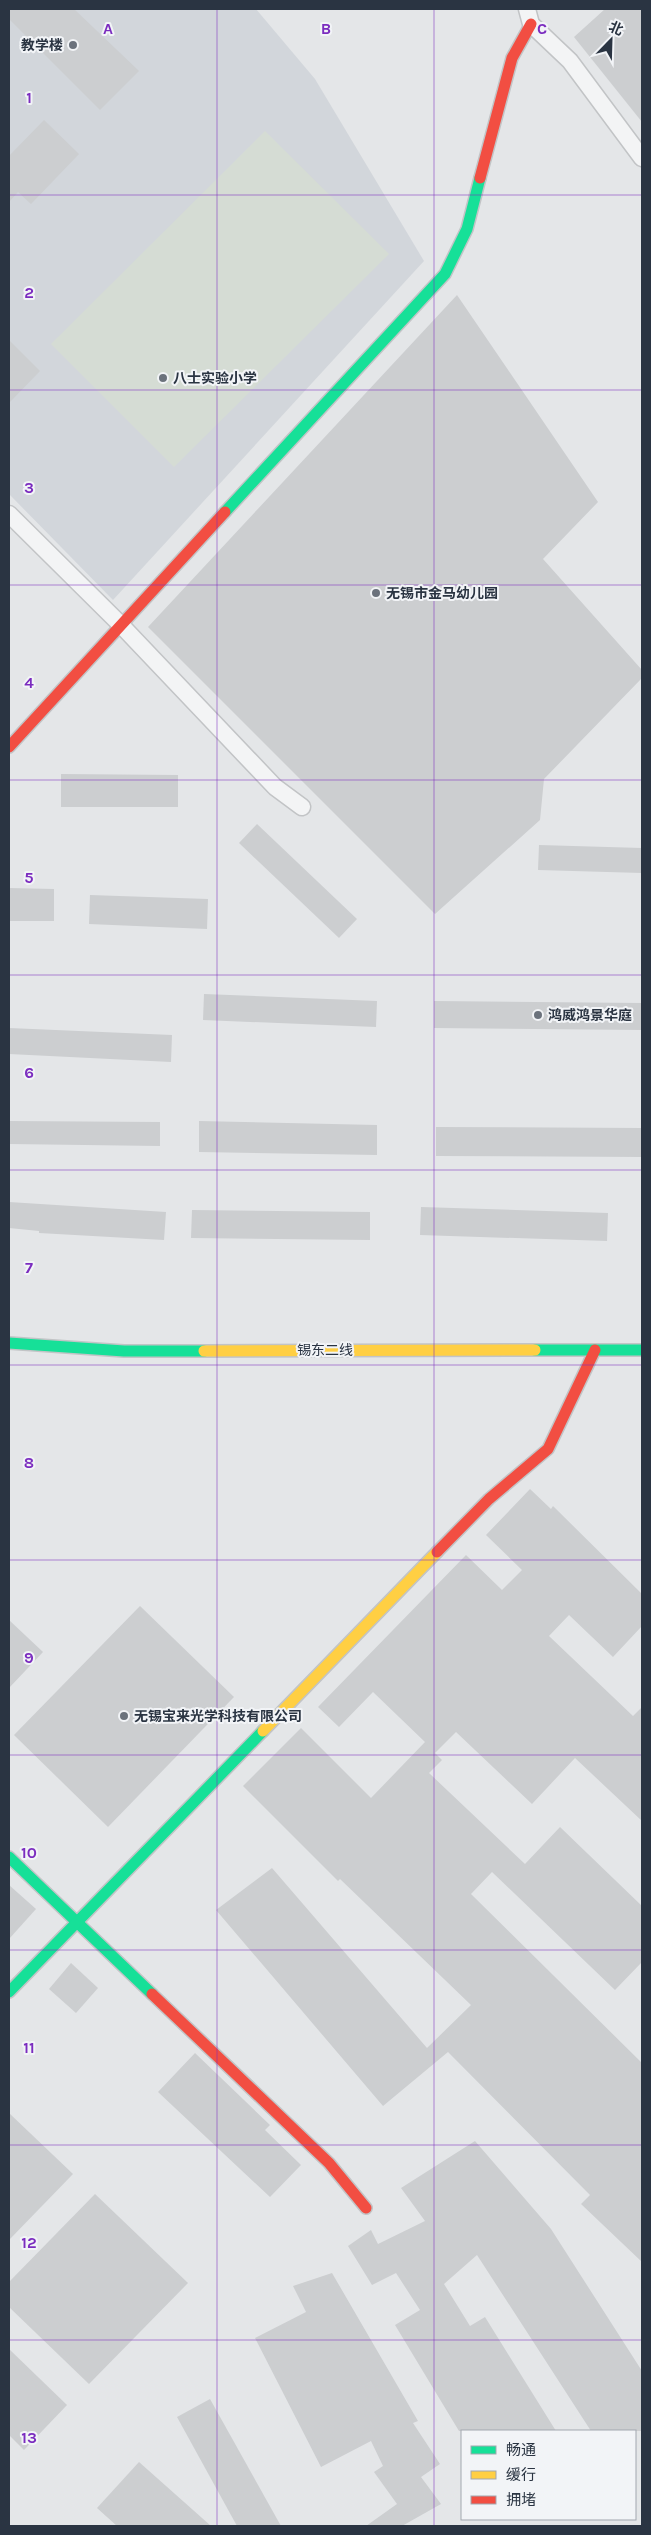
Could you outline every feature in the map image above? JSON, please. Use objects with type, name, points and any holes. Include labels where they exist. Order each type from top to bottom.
[{"type":"street","points":[[9,748],[445,274],[467,229],[512,58],[529,16],[570,61],[642,158]]},
{"type":"street","points":[[9,514],[121,625],[275,786],[302,807]]},
{"type":"street","name":"锡东二线","points":[[9,1343],[124,1351],[642,1350]]},
{"type":"street","points":[[9,1992],[490,1499],[548,1449],[596,1350]]},
{"type":"street","points":[[9,1857],[329,2163],[366,2208]]},
{"type":"shaded area","name":"八士实验小学","points":[[9,9],[256,9],[315,79],[424,261],[113,600],[9,494]]},
{"type":"shaded area","points":[[265,131],[389,254],[174,467],[51,344]]},
{"type":"building","name":"教学楼","points":[[9,9],[74,9],[139,71],[100,110],[9,19]]},
{"type":"building","points":[[605,9],[642,9],[642,122],[574,37]]},
{"type":"building","points":[[44,120],[79,154],[31,204],[18,192],[9,202],[9,156]]},
{"type":"building","name":"无锡市金马幼儿园","points":[[457,295],[598,502],[543,559],[642,670],[642,678],[544,779],[540,820],[435,914],[148,627]]},
{"type":"building","points":[[9,340],[40,371],[9,403]]},
{"type":"building","points":[[61,774],[178,775],[178,807],[61,807]]},
{"type":"building","points":[[257,824],[357,919],[339,938],[239,843]]},
{"type":"building","points":[[539,845],[642,848],[642,873],[538,870]]},
{"type":"building","points":[[9,888],[54,889],[54,921],[9,921]]},
{"type":"building","points":[[90,895],[208,899],[207,929],[89,924]]},
{"type":"building","points":[[204,994],[377,1001],[376,1027],[203,1020]]},
{"type":"building","name":"鸿威鸿景华庭","points":[[434,1001],[642,1003],[642,1030],[434,1028]]},
{"type":"building","points":[[9,1028],[172,1035],[171,1062],[9,1054]]},
{"type":"building","points":[[9,1121],[160,1122],[160,1146],[9,1144]]},
{"type":"building","points":[[199,1121],[377,1125],[377,1155],[199,1152]]},
{"type":"building","points":[[436,1127],[642,1128],[642,1157],[436,1156]]},
{"type":"building","points":[[9,1202],[166,1212],[164,1240],[39,1233],[39,1231],[9,1228]]},
{"type":"building","points":[[421,1207],[608,1213],[607,1241],[420,1235]]},
{"type":"building","points":[[192,1210],[370,1212],[370,1240],[191,1238]]},
{"type":"building","points":[[530,1489],[551,1509],[553,1506],[642,1594],[642,1626],[613,1657],[569,1615],[549,1636],[633,1716],[642,1707],[642,1821],[575,1758],[532,1804],[456,1732],[435,1753],[442,1760],[429,1773],[525,1864],[560,1827],[642,1906],[642,1962],[615,1990],[492,1872],[471,1894],[642,2063],[642,2262],[581,2204],[590,2195],[448,2052],[383,2106],[216,1910],[272,1868],[427,2048],[471,2005],[340,1879],[338,1881],[243,1786],[301,1728],[371,1798],[425,1742],[373,1692],[339,1727],[318,1707],[466,1555],[502,1590],[522,1570],[486,1535]]},
{"type":"building","name":"无锡宝来光学科技有限公司","points":[[140,1606],[234,1697],[108,1827],[14,1735]]},
{"type":"building","points":[[9,1620],[43,1652],[9,1688]]},
{"type":"building","points":[[9,1885],[36,1909],[9,1939]]},
{"type":"building","points":[[71,1963],[98,1988],[76,2013],[49,1989]]},
{"type":"building","points":[[195,2053],[270,2125],[265,2130],[301,2165],[270,2197],[158,2092]]},
{"type":"building","points":[[9,2113],[73,2174],[9,2240]]},
{"type":"building","points":[[475,2141],[551,2229],[642,2371],[642,2431],[590,2430],[477,2255],[444,2284],[470,2326],[485,2317],[555,2430],[459,2431],[395,2325],[420,2310],[396,2273],[372,2285],[348,2246],[371,2230],[378,2244],[425,2221],[401,2188]]},
{"type":"building","points":[[95,2194],[188,2283],[89,2384],[9,2307],[9,2282]]},
{"type":"building","points":[[332,2273],[418,2421],[413,2423],[440,2464],[421,2477],[441,2504],[402,2526],[366,2526],[397,2504],[374,2472],[383,2466],[371,2441],[321,2467],[255,2338],[306,2312],[293,2286]]},
{"type":"building","points":[[9,2349],[67,2405],[24,2450],[9,2435]]},
{"type":"building","points":[[210,2399],[281,2526],[237,2526],[177,2417]]},
{"type":"building","points":[[139,2462],[211,2526],[117,2526],[97,2508]]},
{"type":"traffic: fast","points":[[225,512],[445,274],[467,229],[480,178]]},
{"type":"traffic: fast","points":[[9,1343],[124,1351],[204,1351]]},
{"type":"traffic: fast","points":[[535,1350],[642,1350]]},
{"type":"traffic: fast","points":[[9,1992],[263,1731]]},
{"type":"traffic: fast","points":[[9,1857],[152,1994]]},
{"type":"traffic: slow","points":[[204,1351],[535,1350]]},
{"type":"traffic: slow","points":[[263,1731],[437,1552]]},
{"type":"traffic: jam","points":[[480,178],[512,58],[531,24]]},
{"type":"traffic: jam","points":[[9,747],[225,512]]},
{"type":"traffic: jam","points":[[437,1552],[489,1499],[548,1449],[595,1350]]},
{"type":"traffic: jam","points":[[152,1994],[329,2163],[366,2208]]},
{"type":"place","name":"教学楼","points":[[73,45]]},
{"type":"place","name":"八士实验小学","points":[[163,378]]},
{"type":"place","name":"无锡市金马幼儿园","points":[[376,593]]},
{"type":"place","name":"鸿威鸿景华庭","points":[[538,1015]]},
{"type":"place","name":"无锡宝来光学科技有限公司","points":[[124,1716]]}]
